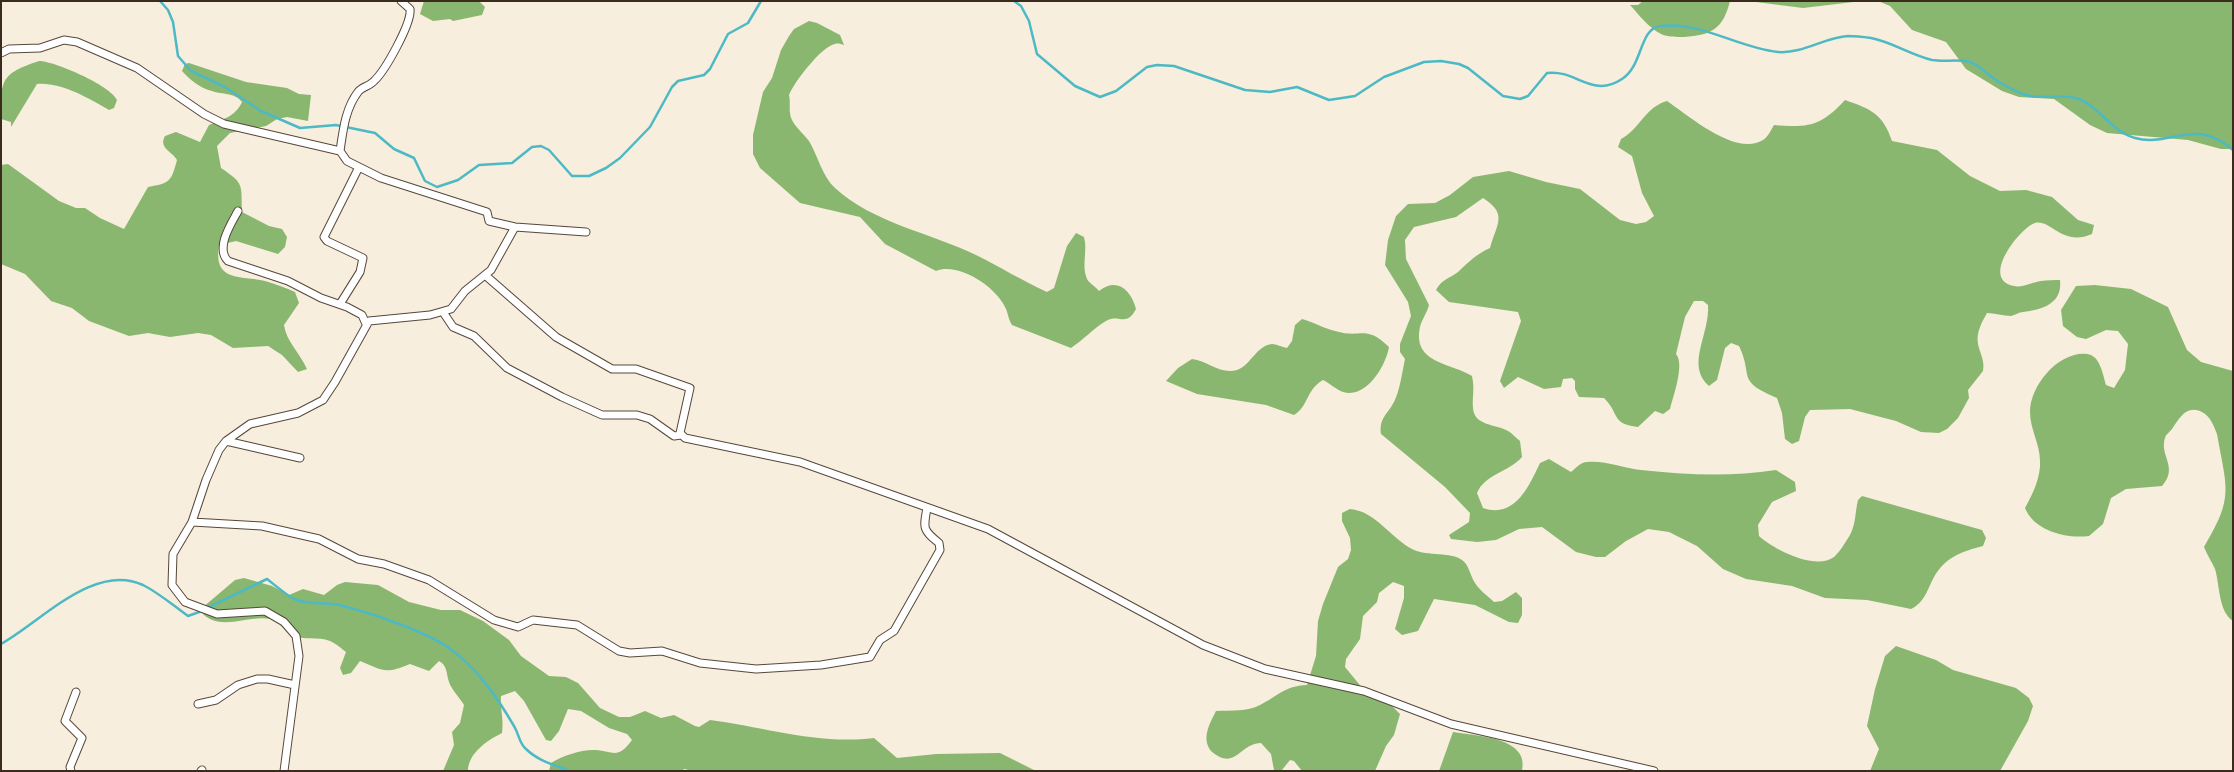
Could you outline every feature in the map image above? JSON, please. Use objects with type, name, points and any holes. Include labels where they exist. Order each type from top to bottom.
[{"type":"street","points":[[340,151],[348,112],[358,91],[374,81],[405,31],[411,17],[410,9],[401,1]]},
{"type":"street","points":[[1,53],[9,49],[40,48],[64,40],[77,42],[137,68],[204,114],[224,124],[340,151],[347,161],[381,178],[487,212],[490,221],[515,226],[586,232]]},
{"type":"street","points":[[340,304],[360,272],[364,258],[327,242],[324,237],[359,167]]},
{"type":"street","points":[[238,211],[227,232],[223,248],[225,258],[340,304],[362,315],[366,324]]},
{"type":"street","points":[[284,771],[299,647],[296,636],[284,622],[265,611],[227,614],[208,612],[185,602],[172,585],[172,554],[192,522],[206,480],[219,450],[226,440],[250,424],[298,413],[323,400],[335,382],[366,324],[378,319],[443,312],[451,309],[465,291],[491,270],[515,226]]},
{"type":"street","points":[[485,275],[556,337],[612,369],[633,368],[688,386],[691,391],[681,435]]},
{"type":"street","points":[[443,312],[453,327],[474,336],[507,368],[562,398],[602,415],[637,415],[650,419],[674,436],[681,435],[685,438],[800,462],[996,532],[1203,645],[1265,669],[1364,691],[1443,722],[1654,771]]},
{"type":"street","points":[[226,440],[300,458]]},
{"type":"street","points":[[192,522],[262,526],[319,538],[358,559],[388,565],[429,580],[478,612],[494,620],[518,627],[533,620],[577,625],[619,651],[634,653],[662,650],[700,663],[756,669],[821,665],[865,659],[872,655],[880,640],[894,630],[940,550],[939,543],[924,528],[927,508]]},
{"type":"street","points":[[198,704],[216,700],[238,686],[257,679],[268,679],[295,685]]},
{"type":"street","points":[[71,771],[70,767],[82,738],[65,721],[76,692]]},
{"type":"green space","points":[[424,1],[479,1],[485,7],[482,15],[453,21],[450,19],[433,21],[420,14]]},
{"type":"green space","points":[[1643,1],[1730,1],[1724,18],[1715,29],[1694,36],[1672,37],[1663,35],[1648,25],[1630,5],[1638,5]]},
{"type":"green space","points":[[1748,1],[1862,1],[1803,8]]},
{"type":"green space","points":[[1878,1],[2233,1],[2233,149],[2221,149],[2188,140],[2107,133],[2090,125],[2054,99],[2019,97],[2002,91],[1966,69],[1946,42],[1912,30],[1890,6]]},
{"type":"green space","points":[[809,21],[840,35],[844,45],[829,46],[802,74],[789,95],[790,114],[794,123],[809,141],[823,172],[835,188],[850,200],[884,219],[959,247],[1047,292],[1054,288],[1067,246],[1076,233],[1084,237],[1085,274],[1088,280],[1099,291],[1112,285],[1127,291],[1136,309],[1132,315],[1126,319],[1115,318],[1106,321],[1071,348],[1012,325],[1000,299],[985,284],[965,273],[955,270],[945,269],[936,271],[885,244],[860,217],[800,203],[760,168],[753,154],[753,135],[763,92],[772,78],[781,50],[789,36],[794,29]]},
{"type":"green space","points":[[39,61],[68,69],[93,81],[112,94],[117,100],[114,108],[109,110],[65,88],[37,84],[11,127],[11,122],[1,119],[1,95],[5,80],[17,70]]},
{"type":"green space","points":[[189,63],[246,82],[287,88],[299,94],[311,95],[308,121],[287,117],[277,119],[266,126],[230,133],[217,146],[221,168],[234,178],[240,186],[242,212],[269,226],[282,229],[287,237],[285,247],[278,254],[236,241],[219,245],[218,257],[220,266],[231,275],[265,281],[295,292],[299,303],[284,325],[290,342],[307,369],[298,372],[282,355],[268,346],[233,348],[211,335],[198,333],[170,337],[148,333],[129,336],[89,321],[72,308],[51,301],[25,274],[1,264],[1,165],[8,164],[59,201],[76,208],[85,208],[100,218],[124,229],[148,187],[165,182],[173,173],[177,160],[163,144],[165,136],[176,132],[200,142],[209,125],[232,114],[242,102],[232,95],[203,88],[188,78],[182,71],[185,64]]},
{"type":"green space","points":[[1845,100],[1862,106],[1875,114],[1885,124],[1892,141],[1937,150],[1970,176],[2000,191],[2026,190],[2052,197],[2078,220],[2094,225],[2092,234],[2073,237],[2041,223],[2035,223],[2013,243],[2006,253],[2002,264],[2001,274],[2004,281],[2014,286],[2024,286],[2041,281],[2060,280],[2058,295],[2049,304],[2037,310],[2020,312],[2011,316],[1987,313],[1978,335],[1983,371],[1968,390],[1969,398],[1958,418],[1947,429],[1939,433],[1921,432],[1896,421],[1850,409],[1810,410],[1805,417],[1799,441],[1792,444],[1785,439],[1782,413],[1777,398],[1755,387],[1750,382],[1739,346],[1731,343],[1725,348],[1717,380],[1709,386],[1702,378],[1699,369],[1699,359],[1708,316],[1708,305],[1703,301],[1694,301],[1685,317],[1676,354],[1679,373],[1670,409],[1663,414],[1655,411],[1638,427],[1629,426],[1620,421],[1604,398],[1579,397],[1575,389],[1575,381],[1572,378],[1563,379],[1561,387],[1544,389],[1518,377],[1504,388],[1500,381],[1521,321],[1518,312],[1449,302],[1436,290],[1443,281],[1490,248],[1497,225],[1498,214],[1496,209],[1483,198],[1456,217],[1414,227],[1405,240],[1406,259],[1429,305],[1420,327],[1419,339],[1422,348],[1435,360],[1472,376],[1473,408],[1477,418],[1486,424],[1508,431],[1520,441],[1522,457],[1486,481],[1477,493],[1483,508],[1504,509],[1512,505],[1526,490],[1540,463],[1549,459],[1571,472],[1585,462],[1607,463],[1641,470],[1692,474],[1742,474],[1776,470],[1795,482],[1796,491],[1772,502],[1758,525],[1759,536],[1774,547],[1795,557],[1806,560],[1826,561],[1834,557],[1852,531],[1858,500],[1862,496],[1982,530],[1986,538],[1983,546],[1968,550],[1943,564],[1923,599],[1911,609],[1867,600],[1825,598],[1792,586],[1746,579],[1723,569],[1697,546],[1669,532],[1648,529],[1626,541],[1605,557],[1596,557],[1576,552],[1542,527],[1519,529],[1496,540],[1477,542],[1451,539],[1449,535],[1469,522],[1470,513],[1445,487],[1381,434],[1382,420],[1394,402],[1399,387],[1405,359],[1400,352],[1400,344],[1411,316],[1408,302],[1385,265],[1388,240],[1396,216],[1408,204],[1435,203],[1450,195],[1473,177],[1509,171],[1546,182],[1580,189],[1620,220],[1636,224],[1646,222],[1654,216],[1642,193],[1632,156],[1618,147],[1621,139],[1628,135],[1659,104],[1667,101],[1713,132],[1740,143],[1752,144],[1765,139],[1774,125],[1806,125],[1821,120]]},
{"type":"green space","points":[[2095,285],[2131,289],[2168,307],[2187,350],[2201,362],[2233,371],[2233,621],[2228,617],[2222,604],[2217,575],[2204,547],[2220,516],[2226,493],[2217,434],[2209,419],[2202,412],[2192,410],[2184,413],[2166,437],[2164,450],[2169,473],[2162,486],[2126,489],[2111,498],[2103,524],[2089,536],[2061,535],[2052,532],[2043,528],[2029,516],[2025,508],[2036,485],[2040,467],[2040,455],[2030,412],[2031,402],[2041,381],[2057,364],[2066,358],[2077,355],[2087,354],[2095,358],[2100,366],[2106,385],[2114,388],[2125,370],[2128,344],[2118,331],[2106,330],[2086,339],[2077,337],[2063,326],[2061,310],[2076,286]]},
{"type":"green space","points":[[1302,319],[1335,331],[1368,334],[1381,340],[1389,347],[1384,363],[1374,379],[1367,386],[1352,393],[1343,392],[1323,380],[1317,384],[1302,407],[1294,415],[1266,405],[1197,394],[1166,381],[1178,368],[1192,359],[1225,371],[1231,371],[1242,368],[1267,345],[1274,344],[1287,348],[1292,341],[1295,325]]},
{"type":"green space","points":[[1350,509],[1359,511],[1376,520],[1414,550],[1452,556],[1462,560],[1477,586],[1494,602],[1502,601],[1516,592],[1522,598],[1522,615],[1518,623],[1509,622],[1475,605],[1434,599],[1418,631],[1402,635],[1395,629],[1404,598],[1404,586],[1393,582],[1379,593],[1377,602],[1363,616],[1360,639],[1346,659],[1345,667],[1368,695],[1391,705],[1400,714],[1394,735],[1386,746],[1375,771],[1302,771],[1294,761],[1290,760],[1282,770],[1274,770],[1271,754],[1261,743],[1248,747],[1232,758],[1219,757],[1211,751],[1207,741],[1211,720],[1216,711],[1250,709],[1287,689],[1307,685],[1316,656],[1318,621],[1323,604],[1338,567],[1348,559],[1351,550],[1350,538],[1342,521],[1342,513]]},
{"type":"green space","points":[[244,578],[272,586],[289,595],[303,589],[324,595],[337,585],[345,582],[378,585],[409,602],[441,610],[460,610],[483,621],[509,640],[521,656],[549,676],[566,677],[578,683],[600,708],[619,717],[630,717],[645,711],[661,718],[674,715],[699,727],[710,720],[812,737],[853,740],[874,738],[897,758],[936,754],[1000,753],[1036,771],[693,771],[684,769],[682,771],[549,771],[551,763],[566,756],[588,750],[614,753],[622,750],[632,740],[627,734],[609,728],[581,711],[568,709],[559,731],[551,741],[546,740],[524,701],[515,691],[501,696],[502,733],[485,743],[475,753],[471,758],[468,771],[443,771],[454,745],[452,732],[460,723],[464,705],[450,685],[442,663],[439,661],[429,671],[410,664],[384,670],[360,661],[351,673],[343,675],[340,668],[346,652],[330,641],[297,637],[289,634],[277,622],[271,619],[262,618],[225,622],[208,618],[201,612],[202,608],[235,580]]},
{"type":"green space","points":[[1896,646],[1936,660],[1953,670],[2016,688],[2029,698],[2033,706],[2028,721],[2000,771],[1870,771],[1879,749],[1867,726],[1885,656]]},
{"type":"green space","points":[[1453,732],[1487,737],[1510,745],[1518,751],[1522,760],[1522,771],[1439,771]]},
{"type":"waterway","points":[[160,1],[168,10],[173,22],[178,56],[191,71],[225,87],[261,111],[300,128],[336,125],[375,133],[394,149],[414,158],[425,181],[437,187],[458,180],[479,165],[512,163],[532,147],[541,146],[549,150],[572,176],[589,176],[606,168],[620,158],[650,127],[672,87],[678,81],[704,75],[710,69],[728,34],[748,23],[761,1]]},
{"type":"waterway","points":[[1014,1],[1021,6],[1029,21],[1037,54],[1075,86],[1100,97],[1116,91],[1147,67],[1157,65],[1174,66],[1245,90],[1270,92],[1297,87],[1329,100],[1355,96],[1384,77],[1424,62],[1441,61],[1459,64],[1468,68],[1503,96],[1520,99],[1528,96],[1547,73],[1567,75],[1593,85],[1602,86],[1622,79],[1634,66],[1648,34],[1660,26],[1675,26],[1690,27],[1748,46],[1778,52],[1805,48],[1839,37],[1871,38],[1932,60],[1970,62],[2002,84],[2026,95],[2073,97],[2079,99],[2127,135],[2135,138],[2147,140],[2182,135],[2206,135],[2219,140],[2233,150]]},
{"type":"waterway","points":[[207,608],[267,579],[287,595],[299,601],[334,604],[351,608],[426,635],[459,656],[486,684],[501,704],[526,749],[541,760],[570,771]]},
{"type":"waterway","points":[[1,644],[69,598],[87,588],[106,581],[124,580],[143,585],[188,616],[202,611]]}]
